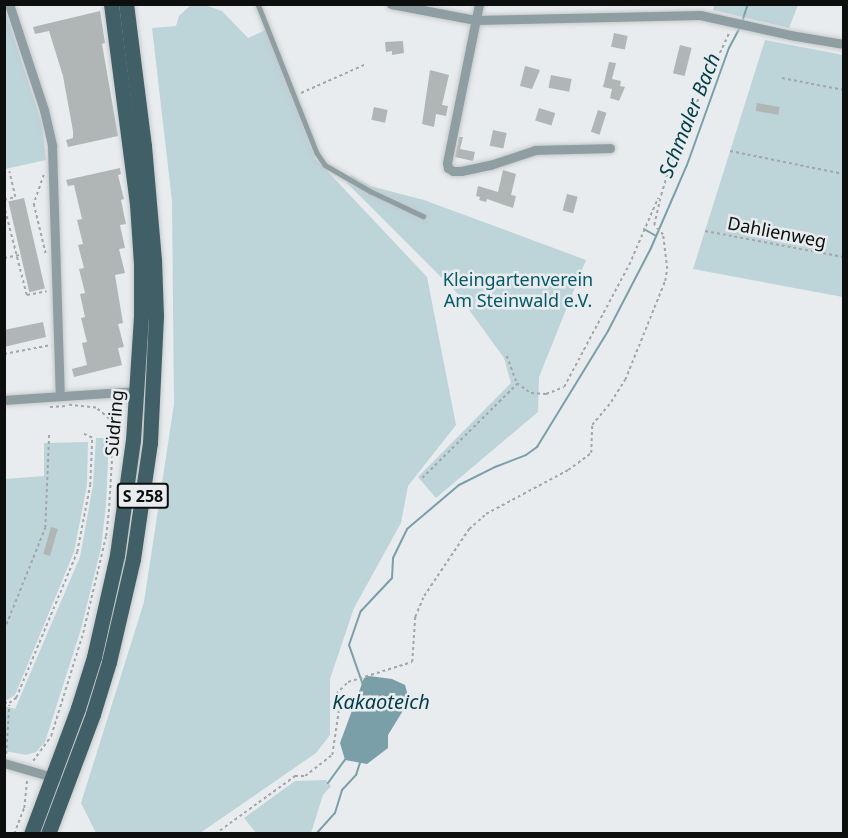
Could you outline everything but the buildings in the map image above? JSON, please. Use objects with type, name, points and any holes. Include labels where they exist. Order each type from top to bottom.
[{"type":"main road","name":"Südring","points":[[31,834],[53,777],[93,657],[115,565],[127,492],[137,392],[141,264],[137,204],[111,4]]},
{"type":"main road","name":"Südring","points":[[48,834],[96,704],[123,604],[141,507],[154,388],[156,316],[150,202],[126,4]]},
{"type":"street","points":[[9,4],[44,110],[53,161],[60,395]]},
{"type":"street","points":[[391,4],[476,20],[700,15],[843,44]]},
{"type":"street","points":[[479,4],[447,163],[448,168],[461,171],[490,165],[535,150],[610,148]]},
{"type":"street","points":[[4,400],[137,392]]},
{"type":"street","points":[[4,763],[69,782]]},
{"type":"lane","points":[[258,4],[317,153],[325,165],[370,191],[423,216]]},
{"type":"path","points":[[507,356],[517,383],[537,395],[553,393],[564,387],[629,266],[660,195],[674,151],[739,22]]},
{"type":"path","points":[[294,96],[366,63]]},
{"type":"path","points":[[782,78],[843,90]]},
{"type":"path","points":[[730,151],[843,174]]},
{"type":"path","points":[[47,257],[34,204],[41,179],[53,161]]},
{"type":"path","points":[[4,200],[15,198],[9,172]]},
{"type":"path","points":[[215,834],[295,776],[306,776],[319,768],[332,755],[339,708],[336,694],[348,681],[411,662],[415,617],[424,596],[477,520],[574,466],[591,453],[592,425],[625,380],[665,281],[667,269],[659,230],[654,225],[660,195]]},
{"type":"path","points":[[9,208],[5,207],[27,295],[57,289]]},
{"type":"path","points":[[9,224],[13,223]]},
{"type":"path","name":"Dahlienweg","points":[[705,231],[843,257]]},
{"type":"path","points":[[13,239],[17,238]]},
{"type":"path","points":[[4,258],[21,255]]},
{"type":"path","points":[[4,354],[58,344]]},
{"type":"path","points":[[422,478],[517,383]]},
{"type":"path","points":[[14,834],[24,808],[29,770],[51,736],[83,633],[106,536],[113,438],[109,419],[91,406],[68,406],[60,395]]},
{"type":"path","points":[[4,630],[45,528],[49,434]]},
{"type":"path","points":[[4,702],[9,703],[16,698],[77,552],[90,485],[92,438],[83,434]]},
{"type":"path","points":[[6,752],[9,703]]},
{"type":"green space","points":[[192,4],[205,5],[222,11],[248,38],[266,30],[315,158],[427,277],[456,425],[408,486],[401,523],[354,608],[330,679],[330,735],[316,753],[200,833],[96,833],[81,803],[144,602],[174,404],[172,201],[152,28],[176,26],[179,16]]},
{"type":"green space","points":[[714,5],[798,5],[789,28],[713,10]]},
{"type":"green space","points":[[5,10],[42,124],[46,160],[5,169]]},
{"type":"green space","points":[[765,40],[843,55],[843,297],[693,269]]},
{"type":"green space","name":"Kleingartenverein Am Steinwald e.V.","points":[[351,175],[370,186],[424,200],[586,260],[539,377],[538,412],[436,498],[418,477],[511,383],[504,358],[457,293],[347,183]]},
{"type":"green space","points":[[96,438],[109,438],[106,505],[101,548],[81,629],[45,742],[36,752],[26,755],[5,751],[5,706],[15,709],[80,557],[93,485]]},
{"type":"green space","points":[[88,442],[87,485],[74,552],[15,695],[7,700],[5,698],[5,479],[44,476],[44,443]]},
{"type":"green space","points":[[326,780],[331,786],[323,795],[311,833],[256,833],[244,818],[295,781]]},
{"type":"water","name":"Kakaoteich","points":[[369,676],[392,679],[405,685],[407,692],[404,709],[388,735],[388,748],[367,764],[345,760],[340,743],[364,678]]},
{"type":"waterway","name":"Schmaler Bach","points":[[742,22],[748,4]]},
{"type":"waterway","name":"Schmaler Bach","points":[[363,685],[349,645],[361,611],[392,578],[393,558],[407,529],[459,485],[526,455],[537,447],[608,331],[651,248],[687,165],[729,48],[740,27]]},
{"type":"waterway","name":"Schmaler Bach","points":[[644,229],[656,236]]},
{"type":"waterway","points":[[328,783],[345,760]]},
{"type":"waterway","points":[[316,834],[335,813],[342,790],[356,775],[360,763]]}]
